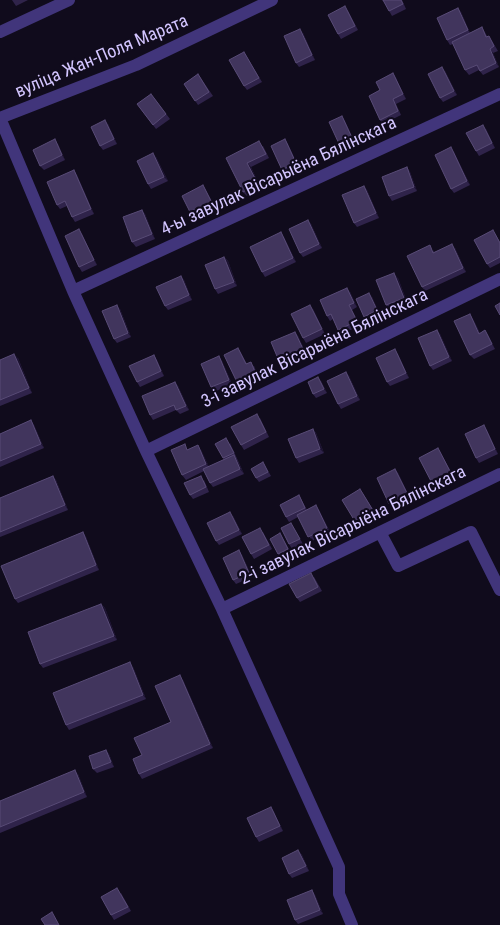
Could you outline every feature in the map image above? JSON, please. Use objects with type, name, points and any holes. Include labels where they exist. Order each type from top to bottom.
[{"type":"street","points":[[0,32],[69,0]]},
{"type":"street","name":"вуліца Жан-Поля Марата","points":[[0,118],[136,65],[272,0]]},
{"type":"street","name":"4-ы завулак Вісарыёна Бялінскага","points":[[73,291],[500,94]]},
{"type":"street","points":[[0,118],[73,291],[146,451],[222,610],[338,867],[339,894],[352,925]]},
{"type":"street","name":"3-і завулак Вісарыёна Бялінскага","points":[[146,451],[500,280]]},
{"type":"street","name":"2-і завулак Вісарыёна Бялінскага","points":[[222,610],[500,474]]},
{"type":"street","points":[[380,532],[398,566],[471,532],[500,590]]},
{"type":"building","points":[[383,0],[401,0],[403,4],[389,11]]},
{"type":"building","points":[[345,6],[355,26],[338,34],[328,15]]},
{"type":"building","points":[[458,8],[468,30],[447,40],[437,18]]},
{"type":"building","points":[[482,27],[486,37],[489,36],[494,46],[490,49],[496,63],[480,71],[477,65],[465,70],[452,42]]},
{"type":"building","points":[[300,29],[312,55],[296,63],[284,36]]},
{"type":"building","points":[[244,52],[259,78],[244,86],[229,60]]},
{"type":"building","points":[[442,67],[454,91],[440,98],[428,74]]},
{"type":"building","points":[[393,73],[403,94],[393,99],[398,111],[380,120],[369,96],[380,90],[376,82]]},
{"type":"building","points":[[198,74],[209,92],[195,101],[184,84]]},
{"type":"building","points":[[151,94],[166,114],[153,125],[137,104]]},
{"type":"building","points":[[342,116],[353,140],[340,146],[329,122]]},
{"type":"building","points":[[105,120],[114,139],[100,146],[91,127]]},
{"type":"building","points":[[483,125],[492,143],[476,151],[466,133]]},
{"type":"building","points":[[55,139],[62,155],[40,166],[33,150]]},
{"type":"building","points":[[285,139],[296,163],[282,170],[271,146]]},
{"type":"building","points":[[259,141],[266,154],[247,163],[258,184],[243,192],[226,158]]},
{"type":"building","points":[[451,147],[467,181],[451,189],[435,155]]},
{"type":"building","points":[[153,153],[164,177],[148,184],[137,161]]},
{"type":"building","points":[[407,167],[414,187],[389,196],[382,177]]},
{"type":"building","points":[[74,170],[91,209],[72,217],[65,201],[57,205],[47,182]]},
{"type":"building","points":[[203,185],[211,201],[190,212],[182,196]]},
{"type":"building","points":[[364,186],[376,213],[354,223],[342,195]]},
{"type":"building","points":[[142,210],[152,234],[132,242],[123,217]]},
{"type":"building","points":[[308,220],[319,244],[300,253],[289,229]]},
{"type":"building","points":[[79,229],[94,260],[79,267],[65,236]]},
{"type":"building","points":[[493,230],[500,243],[500,257],[487,264],[474,240]]},
{"type":"building","points":[[281,232],[293,258],[262,272],[250,247]]},
{"type":"building","points":[[452,244],[463,268],[422,287],[407,256],[430,245],[433,253]]},
{"type":"building","points":[[224,257],[234,282],[215,289],[205,265]]},
{"type":"building","points":[[394,273],[404,298],[386,305],[376,280]]},
{"type":"building","points":[[181,276],[189,295],[165,306],[156,287]]},
{"type":"building","points":[[347,288],[354,303],[349,305],[357,321],[338,330],[331,314],[327,316],[320,300]]},
{"type":"building","points":[[369,293],[377,310],[364,317],[356,299]]},
{"type":"building","points":[[500,303],[500,315],[495,306]]},
{"type":"building","points":[[117,305],[128,333],[114,339],[102,311]]},
{"type":"building","points":[[310,305],[322,329],[303,338],[291,314]]},
{"type":"building","points":[[470,314],[479,334],[485,330],[492,344],[470,355],[454,321]]},
{"type":"building","points":[[437,330],[449,357],[430,366],[418,338]]},
{"type":"building","points":[[295,332],[304,351],[279,361],[271,342]]},
{"type":"building","points":[[238,348],[246,364],[251,362],[255,372],[236,380],[224,355]]},
{"type":"building","points":[[395,349],[406,373],[387,382],[376,358]]},
{"type":"building","points":[[14,354],[29,388],[0,400],[0,360]]},
{"type":"building","points":[[154,355],[161,371],[137,382],[129,366]]},
{"type":"building","points":[[219,356],[229,380],[211,387],[201,364]]},
{"type":"building","points":[[346,372],[357,396],[338,404],[327,381]]},
{"type":"building","points":[[318,377],[324,389],[313,394],[308,382]]},
{"type":"building","points":[[175,382],[186,406],[176,410],[174,405],[150,415],[142,396]]},
{"type":"building","points":[[257,414],[266,432],[241,445],[231,427]]},
{"type":"building","points":[[31,420],[41,444],[0,461],[0,434]]},
{"type":"building","points":[[484,425],[495,449],[476,458],[465,434]]},
{"type":"building","points":[[313,429],[320,449],[296,458],[288,439]]},
{"type":"building","points":[[226,438],[234,453],[223,458],[215,444]]},
{"type":"building","points":[[185,444],[187,450],[198,445],[206,464],[182,475],[171,450]]},
{"type":"building","points":[[438,448],[452,475],[433,485],[419,458]]},
{"type":"building","points":[[234,455],[240,469],[210,483],[203,469]]},
{"type":"building","points":[[263,462],[268,472],[256,478],[251,469]]},
{"type":"building","points":[[395,469],[408,495],[389,504],[377,478]]},
{"type":"building","points":[[53,476],[65,505],[0,532],[0,498]]},
{"type":"building","points":[[201,476],[206,487],[190,495],[184,483]]},
{"type":"building","points":[[360,489],[374,512],[356,523],[342,500]]},
{"type":"building","points":[[299,495],[305,508],[286,517],[280,505]]},
{"type":"building","points":[[316,505],[327,528],[308,537],[297,515]]},
{"type":"building","points":[[230,512],[239,530],[216,541],[207,523]]},
{"type":"building","points":[[291,523],[300,539],[289,544],[281,528]]},
{"type":"building","points":[[260,528],[269,545],[251,554],[242,537]]},
{"type":"building","points":[[83,532],[96,565],[15,599],[1,566]]},
{"type":"building","points":[[280,533],[288,549],[278,554],[270,539]]},
{"type":"building","points":[[239,550],[249,573],[233,580],[223,558]]},
{"type":"building","points":[[311,573],[318,587],[297,598],[289,584]]},
{"type":"building","points":[[101,604],[114,636],[40,664],[28,632]]},
{"type":"building","points":[[130,662],[143,695],[66,725],[53,693]]},
{"type":"building","points":[[180,675],[210,744],[139,774],[133,759],[142,755],[134,738],[171,722],[155,686]]},
{"type":"building","points":[[106,750],[111,762],[93,769],[89,756]]},
{"type":"building","points":[[75,770],[84,792],[0,827],[0,801]]},
{"type":"building","points":[[271,807],[280,826],[256,837],[247,818]]},
{"type":"building","points":[[298,850],[306,866],[289,874],[282,858]]},
{"type":"building","points":[[117,888],[128,907],[111,915],[101,897]]},
{"type":"building","points":[[312,890],[320,910],[295,920],[287,900]]},
{"type":"building","points":[[52,912],[59,925],[45,925],[41,919]]}]
